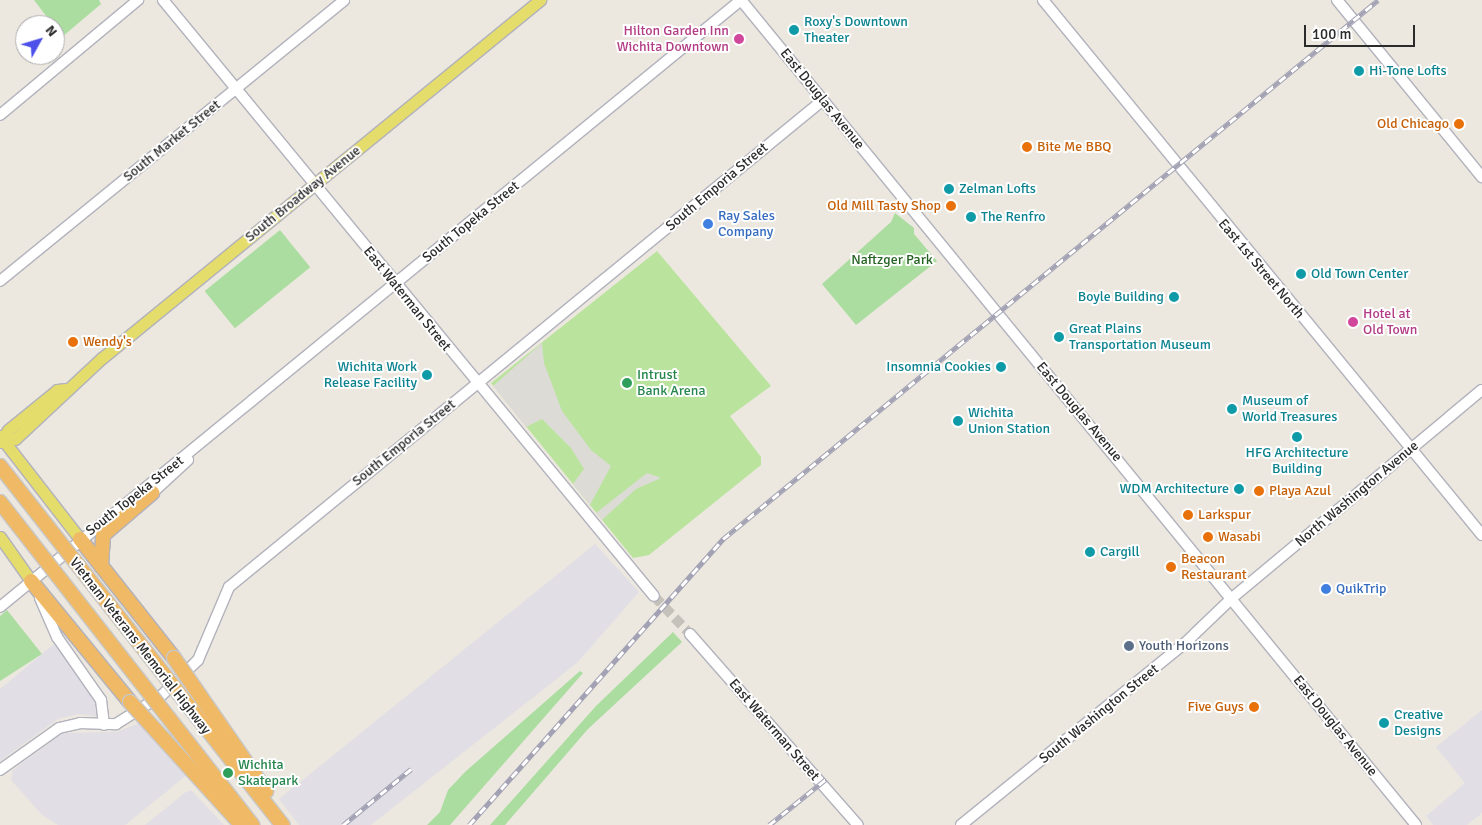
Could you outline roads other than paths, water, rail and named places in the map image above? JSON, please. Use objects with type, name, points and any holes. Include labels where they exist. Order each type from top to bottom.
[{"type":"highway","name":"Vietnam Veterans Memorial Highway","points":[[0,466],[283,825]]},
{"type":"highway","points":[[101,566],[103,535],[152,493]]},
{"type":"highway","name":"Vietnam Veterans Memorial Highway","points":[[0,502],[252,825]]},
{"type":"highway","points":[[80,539],[174,658],[289,825]]},
{"type":"highway","points":[[31,581],[130,702],[242,825]]},
{"type":"main road","name":"South Broadway Avenue","points":[[1,439],[15,439],[64,398],[66,389],[540,0]]},
{"type":"main road","points":[[1,439],[80,539]]},
{"type":"main road","points":[[0,536],[31,581]]},
{"type":"street","points":[[0,115],[138,0]]},
{"type":"street","name":"East Waterman Street","points":[[163,0],[476,384],[654,596]]},
{"type":"street","name":"South Market Street","points":[[0,281],[344,0]]},
{"type":"street","name":"East Douglas Avenue","points":[[741,0],[1416,825]]},
{"type":"street","name":"South Topeka Street","points":[[0,607],[80,539],[202,445],[741,0]]},
{"type":"street","name":"East 1st Street North","points":[[1043,0],[1482,535]]},
{"type":"street","points":[[1337,0],[1482,177]]},
{"type":"street","name":"South Emporia Street","points":[[0,770],[59,728],[80,722],[104,725],[127,720],[145,708],[198,660],[228,587],[822,100]]},
{"type":"street","name":"North Washington Avenue","points":[[1232,598],[1482,390]]},
{"type":"street","name":"South Topeka Street","points":[[152,493],[202,445]]},
{"type":"street","points":[[31,581],[57,637],[101,700],[104,725]]},
{"type":"street","name":"South Washington Street","points":[[961,825],[1184,644],[1232,598]]},
{"type":"street","name":"East Waterman Street","points":[[690,634],[858,825]]},
{"type":"tunnel","points":[[654,596],[690,634]]},
{"type":"railway","points":[[469,825],[723,539],[1378,0]]},
{"type":"railway","points":[[343,825],[411,769]]},
{"type":"railway","points":[[769,825],[826,779]]},
{"type":"place","name":"Roxy's Downtown Theater","points":[[794,30]]},
{"type":"place","name":"Hilton Garden Inn Wichita Downtown","points":[[739,39]]},
{"type":"place","name":"Hi-Tone Lofts","points":[[1359,71]]},
{"type":"place","name":"Old Chicago","points":[[1459,124]]},
{"type":"place","name":"Bite Me BBQ","points":[[1027,147]]},
{"type":"place","name":"Zelman Lofts","points":[[949,189]]},
{"type":"place","name":"Old Mill Tasty Shop","points":[[951,206]]},
{"type":"place","name":"The Renfro","points":[[971,217]]},
{"type":"place","name":"Ray Sales Company","points":[[708,224]]},
{"type":"place","name":"Old Town Center","points":[[1301,274]]},
{"type":"place","name":"Boyle Building","points":[[1174,297]]},
{"type":"place","name":"Hotel at Old Town","points":[[1353,322]]},
{"type":"place","name":"Great Plains Transportation Museum","points":[[1059,337]]},
{"type":"place","name":"Wendy's","points":[[73,342]]},
{"type":"place","name":"Insomnia Cookies","points":[[1001,367]]},
{"type":"place","name":"Wichita Work Release Facility","points":[[427,375]]},
{"type":"place","name":"Intrust Bank Arena","points":[[627,383]]},
{"type":"place","name":"Museum of World Treasures","points":[[1232,409]]},
{"type":"place","name":"Wichita Union Station","points":[[958,421]]},
{"type":"place","name":"HFG Architecture Building","points":[[1297,437]]},
{"type":"place","name":"WDM Architecture","points":[[1239,489]]},
{"type":"place","name":"Playa Azul","points":[[1259,491]]},
{"type":"place","name":"Larkspur","points":[[1188,515]]},
{"type":"place","name":"Wasabi","points":[[1208,537]]},
{"type":"place","name":"Cargill","points":[[1090,552]]},
{"type":"place","name":"Beacon Restaurant","points":[[1171,567]]},
{"type":"place","name":"QuikTrip","points":[[1326,589]]},
{"type":"place","name":"Youth Horizons","points":[[1129,646]]},
{"type":"place","name":"Five Guys","points":[[1254,707]]},
{"type":"place","name":"Creative Designs","points":[[1384,723]]},
{"type":"place","name":"Wichita Skatepark","points":[[228,773]]},
{"type":"park label","name":"Naftzger Park","points":[[892,260]]}]
